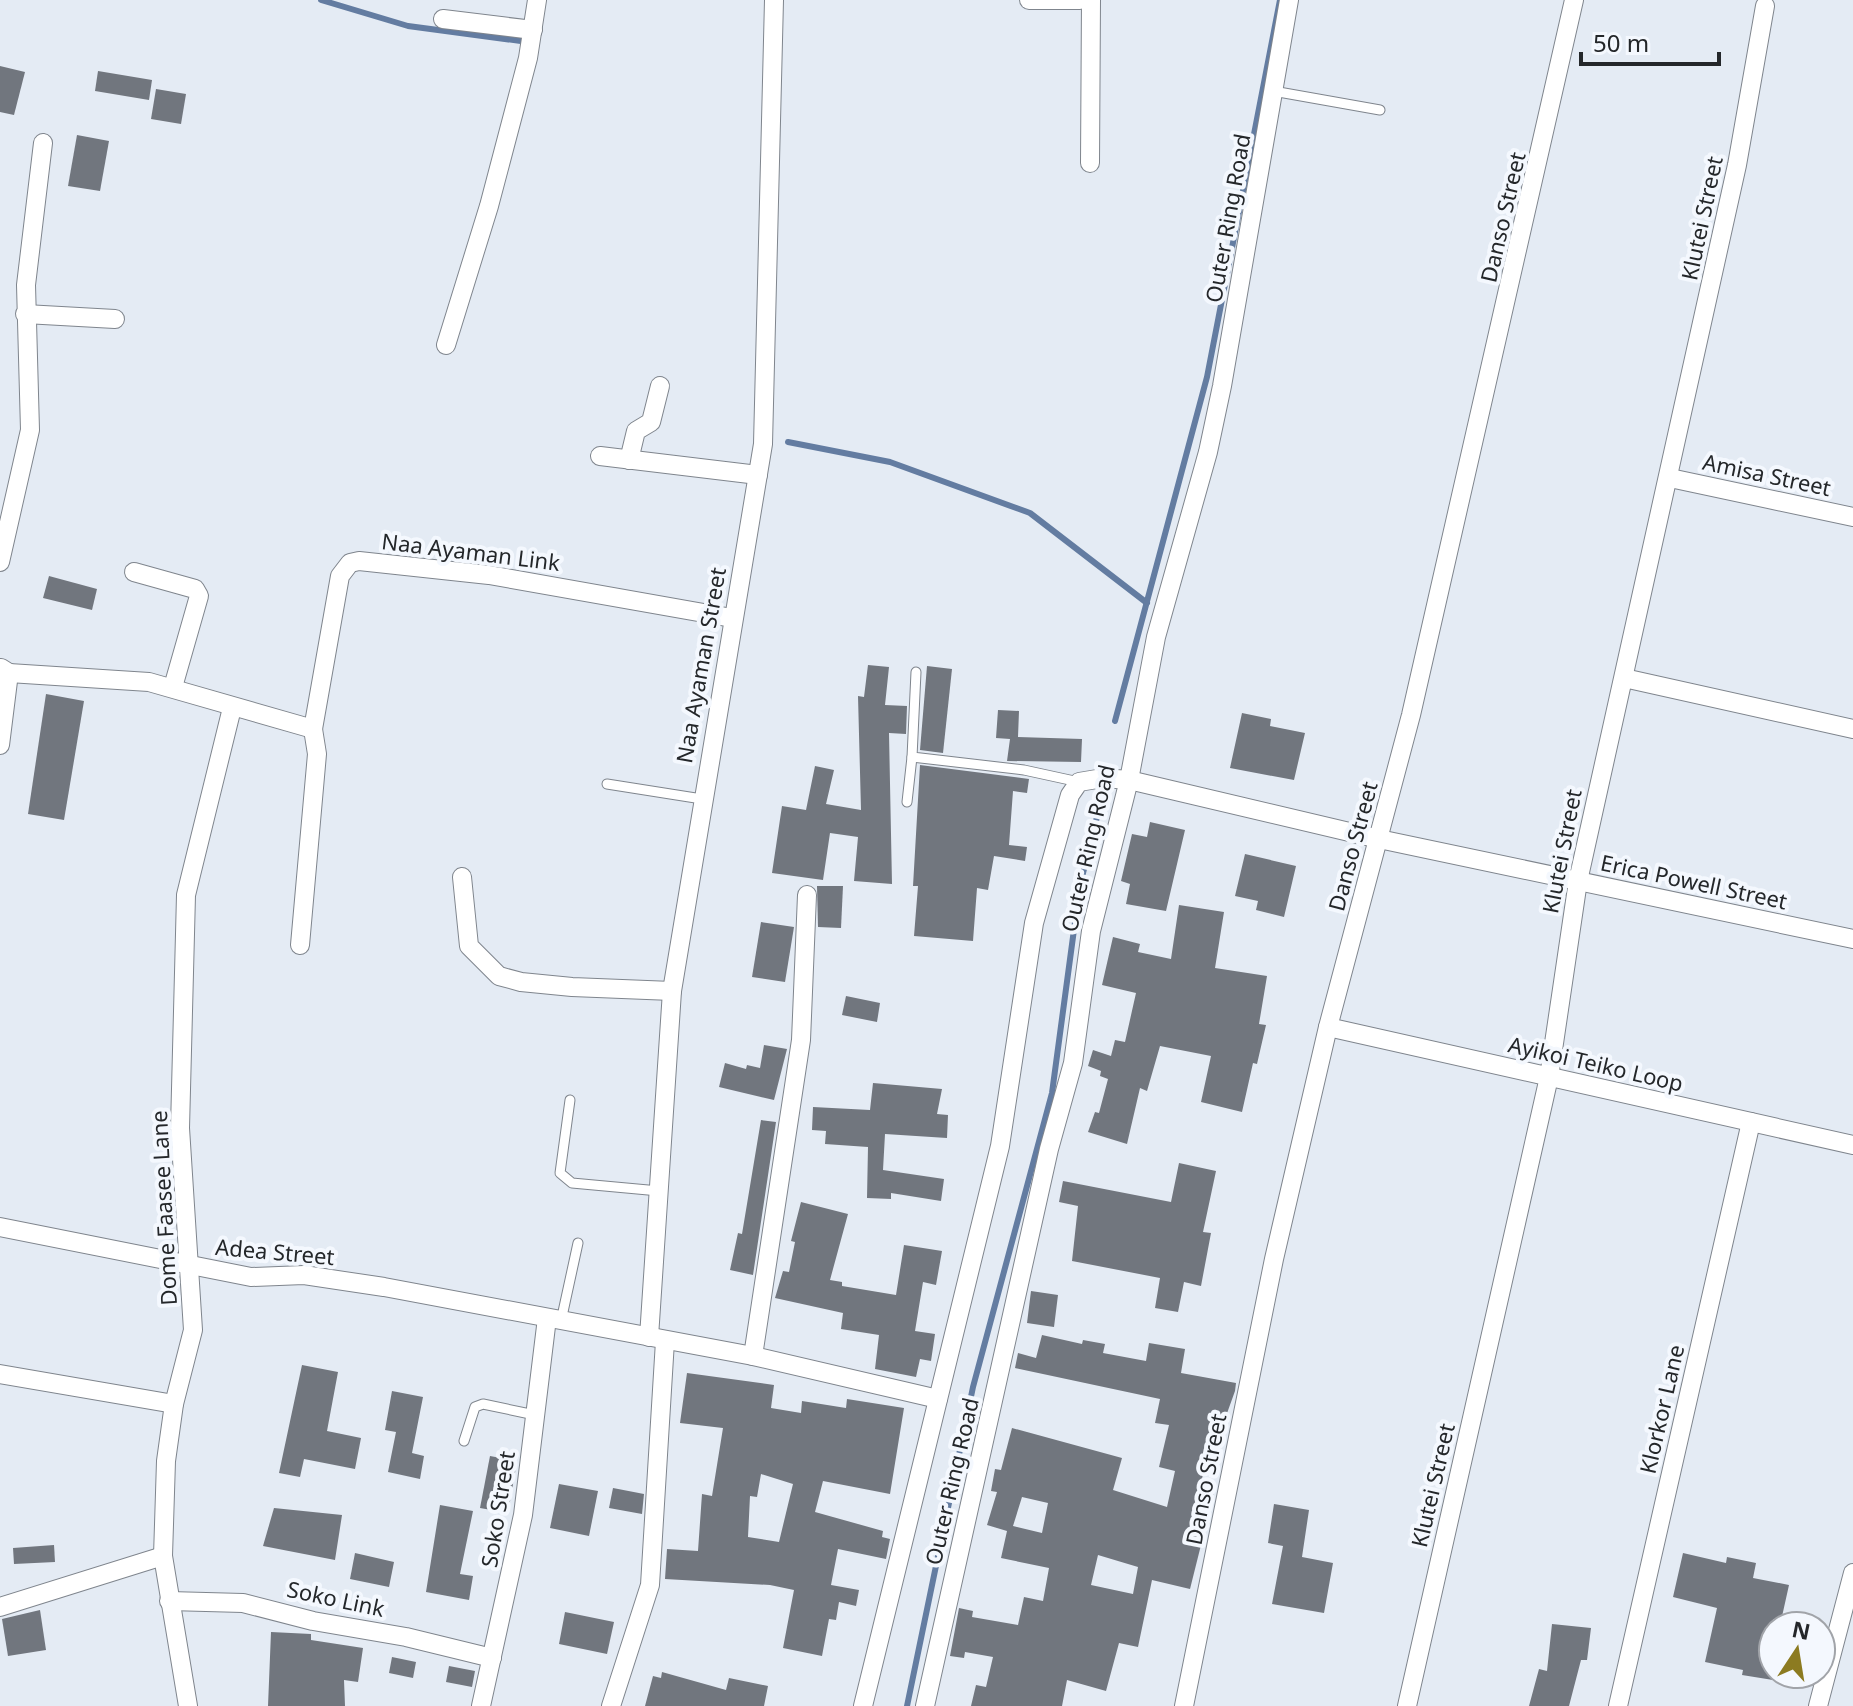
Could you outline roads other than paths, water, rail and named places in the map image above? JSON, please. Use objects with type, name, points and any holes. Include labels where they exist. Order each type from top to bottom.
[{"type":"street","points":[[446,345],[489,206],[531,43],[537,0]]},
{"type":"street","name":"Naa Ayaman Street","points":[[611,1706],[650,1585],[659,1191],[672,991],[765,424],[774,0]]},
{"type":"street","points":[[1029,0],[1080,0]]},
{"type":"street","points":[[1090,163],[1091,0]]},
{"type":"street","name":"Outer Ring Road","points":[[925,1706],[1049,1149],[1067,1092],[1091,931],[1129,780],[1156,637],[1208,452],[1289,0]]},
{"type":"street","name":"Danso Street","points":[[1184,1706],[1247,1382],[1328,1027],[1379,839],[1496,355],[1574,0]]},
{"type":"street","name":"Klutei Street","points":[[1407,1706],[1549,1077],[1578,881],[1670,478],[1737,165],[1765,6]]},
{"type":"street","points":[[443,19],[531,43]]},
{"type":"street","points":[[0,562],[4,518],[30,430],[25,314],[43,143]]},
{"type":"street","points":[[25,314],[115,319]]},
{"type":"street","points":[[629,460],[636,431],[651,422],[660,386]]},
{"type":"street","points":[[600,456],[758,475]]},
{"type":"street","name":"Amisa Street","points":[[1670,478],[1853,517]]},
{"type":"street","name":"Naa Ayaman Link","points":[[313,729],[340,576],[350,563],[489,575],[732,618]]},
{"type":"street","points":[[134,572],[195,589],[199,596],[173,687]]},
{"type":"street","points":[[0,745],[4,670],[149,682],[313,729],[317,754],[300,945]]},
{"type":"street","points":[[1624,678],[1853,729]]},
{"type":"street","name":"Dome Faasee Lane","points":[[188,1706],[163,1556],[164,1493],[174,1404],[193,1330],[180,1128],[186,895],[232,708]]},
{"type":"street","name":"Erica Powell Street","points":[[1079,782],[1103,778],[1129,780],[1379,839],[1853,939]]},
{"type":"street","points":[[863,1706],[1000,1146],[1034,923],[1070,795],[1079,782]]},
{"type":"street","points":[[462,877],[469,946],[499,976],[572,987],[672,991]]},
{"type":"street","points":[[753,1356],[801,1040],[807,895]]},
{"type":"street","name":"Ayikoi Teiko Loop","points":[[1328,1027],[1853,1145]]},
{"type":"street","name":"Klorkor Lane","points":[[1618,1706],[1751,1122]]},
{"type":"street","name":"Adea Street","points":[[0,1227],[189,1267],[251,1277],[324,1277],[554,1319],[753,1356],[938,1399]]},
{"type":"street","name":"Soko Street","points":[[481,1706],[519,1539],[535,1415],[554,1319]]},
{"type":"street","points":[[0,1374],[174,1404]]},
{"type":"street","points":[[0,1607],[163,1556]]},
{"type":"street","points":[[1818,1706],[1853,1573]]},
{"type":"street","name":"Soko Link","points":[[169,1601],[243,1603],[313,1621],[406,1637],[492,1658]]},
{"type":"lane","points":[[1273,91],[1380,110]]},
{"type":"lane","points":[[907,802],[916,672]]},
{"type":"lane","points":[[912,757],[1024,770],[1079,782]]},
{"type":"lane","points":[[607,784],[702,799]]},
{"type":"lane","points":[[570,1100],[560,1173],[564,1179],[572,1183],[659,1191]]},
{"type":"lane","points":[[554,1319],[578,1243]]},
{"type":"lane","points":[[464,1441],[475,1407],[483,1404],[535,1415]]},
{"type":"waterway","points":[[321,0],[408,26],[528,42]]},
{"type":"waterway","points":[[1115,721],[1207,377],[1280,0]]},
{"type":"waterway","points":[[788,442],[890,462],[1030,513],[1147,603]]},
{"type":"waterway","points":[[907,1706],[973,1387],[1052,1093],[1080,885],[1103,793]]}]
